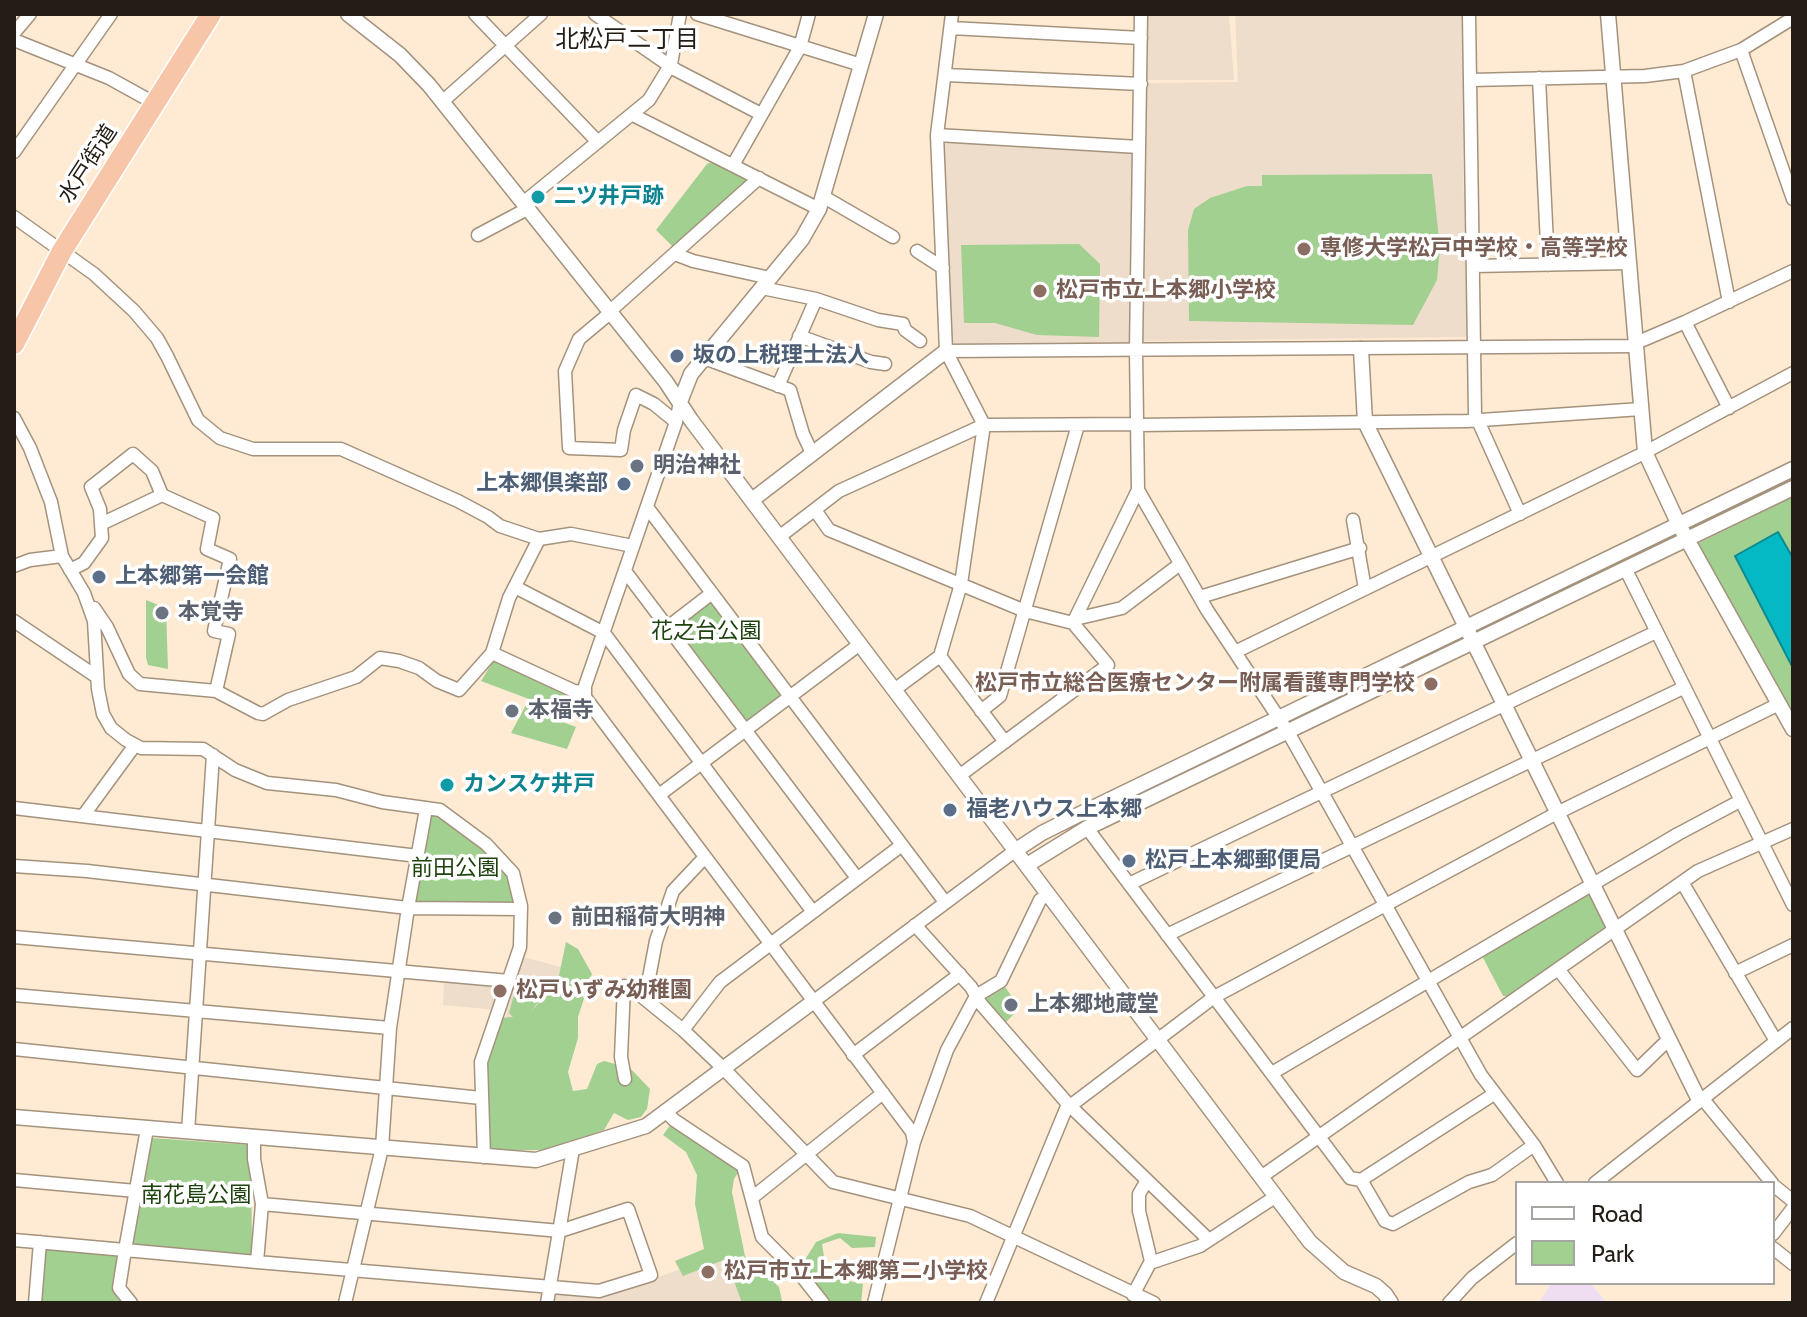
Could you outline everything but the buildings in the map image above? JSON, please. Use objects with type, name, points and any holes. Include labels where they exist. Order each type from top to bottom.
[{"type":"highway","name":"水戸街道","points":[[14,344],[62,251],[211,14]]},
{"type":"street","points":[[14,33],[30,14]]},
{"type":"street","points":[[14,152],[111,14]]},
{"type":"street","points":[[348,14],[400,55],[443,101],[680,402],[1310,1242],[1344,1272],[1376,1286],[1391,1303]]},
{"type":"street","points":[[475,14],[598,142]]},
{"type":"street","points":[[443,101],[541,14]]},
{"type":"street","points":[[595,14],[676,70],[761,114]]},
{"type":"street","points":[[478,235],[525,206],[633,115],[658,88],[671,64],[680,14]]},
{"type":"street","points":[[697,14],[861,65]]},
{"type":"street","points":[[733,165],[800,47],[809,14]]},
{"type":"street","points":[[876,14],[822,203],[802,239],[691,374],[584,692],[912,1132],[914,1142]]},
{"type":"street","points":[[894,690],[940,656],[961,584],[984,425],[946,351],[937,135],[952,14]]},
{"type":"street","points":[[1074,621],[1138,490],[1136,350],[1141,14]]},
{"type":"street","points":[[1469,14],[1473,348],[1477,421],[1520,514]]},
{"type":"street","points":[[1608,14],[1645,452],[1679,525],[1793,729]]},
{"type":"street","points":[[1471,80],[1613,77],[1684,71],[1741,50],[1792,23]]},
{"type":"street","points":[[951,28],[1141,38]]},
{"type":"street","points":[[14,40],[109,78],[156,104]]},
{"type":"street","points":[[1741,50],[1793,199]]},
{"type":"street","points":[[1684,71],[1729,302]]},
{"type":"street","points":[[946,75],[1141,84]]},
{"type":"street","points":[[1539,78],[1548,265]]},
{"type":"street","points":[[633,115],[759,178],[822,203],[893,237]]},
{"type":"street","points":[[937,135],[1139,147]]},
{"type":"street","points":[[676,422],[654,404],[636,395],[621,450],[569,448],[565,371],[579,339],[759,178]]},
{"type":"street","points":[[14,217],[112,290],[157,338],[198,420],[220,438],[253,449],[341,449],[458,501],[500,526],[539,539],[571,534],[633,546]]},
{"type":"street","points":[[917,251],[943,268]]},
{"type":"street","points":[[675,254],[878,320],[903,324],[905,330],[920,341]]},
{"type":"street","points":[[1473,266],[1629,263]]},
{"type":"street","points":[[752,500],[946,351],[1636,344],[1793,271]]},
{"type":"street","points":[[778,386],[816,299]]},
{"type":"street","points":[[1685,322],[1729,408]]},
{"type":"street","points":[[799,336],[871,362],[885,364]]},
{"type":"street","points":[[1361,349],[1365,422],[1465,628],[1700,1099],[1769,1181]]},
{"type":"street","points":[[704,358],[790,390],[812,453]]},
{"type":"street","points":[[1235,652],[1645,452],[1793,373]]},
{"type":"street","points":[[779,537],[839,491],[984,425],[1477,421],[1641,409]]},
{"type":"street","points":[[14,418],[30,448],[51,502],[62,556],[107,627],[134,679],[148,686],[216,691],[258,713],[263,714],[288,700],[356,677],[380,658],[419,668],[437,681],[459,690],[492,653],[509,598],[539,539]]},
{"type":"street","points":[[981,711],[1000,696],[1078,425]]},
{"type":"street","points":[[70,570],[84,563],[102,538],[100,509],[91,487],[133,454],[152,471],[162,495],[213,518],[207,549],[230,559],[214,631],[229,634],[216,691]]},
{"type":"street","points":[[14,1117],[536,1160],[646,1126],[1042,833],[1793,469]]},
{"type":"street","points":[[1027,865],[1087,828],[1793,488]]},
{"type":"street","points":[[1138,490],[1200,597],[1280,718],[1494,1094],[1534,1145],[1556,1181]]},
{"type":"street","points":[[101,524],[162,495]]},
{"type":"street","points":[[647,507],[945,902]]},
{"type":"street","points":[[815,510],[829,530],[1025,611],[1074,621],[1122,608],[1180,564]]},
{"type":"street","points":[[1353,520],[1365,589]]},
{"type":"street","points":[[1200,597],[1360,548]]},
{"type":"street","points":[[14,566],[30,560],[62,556]]},
{"type":"street","points":[[1612,558],[1656,632],[1793,905]]},
{"type":"street","points":[[625,571],[857,878]]},
{"type":"street","points":[[515,587],[604,633],[813,912]]},
{"type":"street","points":[[84,593],[94,621],[101,708],[107,722],[117,733],[135,745],[196,748],[247,776],[267,783],[336,790],[382,802],[440,810],[502,859],[513,873],[521,909],[520,947],[481,1062],[484,1157]]},
{"type":"street","points":[[668,627],[712,593]]},
{"type":"street","points":[[14,621],[97,677]]},
{"type":"street","points":[[959,776],[1108,665],[1074,621]]},
{"type":"street","points":[[1129,884],[1656,632]]},
{"type":"street","points":[[659,795],[860,644]]},
{"type":"street","points":[[492,653],[574,691],[584,692]]},
{"type":"street","points":[[940,656],[1005,742]]},
{"type":"street","points":[[1167,935],[1683,688]]},
{"type":"street","points":[[986,1303],[1069,1105],[1214,997],[1557,813],[1779,704]]},
{"type":"street","points":[[83,816],[135,745]]},
{"type":"street","points":[[188,1132],[213,755]]},
{"type":"street","points":[[1272,1073],[1678,834],[1740,801]]},
{"type":"street","points":[[14,808],[418,856]]},
{"type":"street","points":[[345,1303],[382,1148],[390,1028],[426,809]]},
{"type":"street","points":[[1078,815],[1350,1178],[1361,1180],[1494,1094]]},
{"type":"street","points":[[1261,1177],[1698,871],[1793,829]]},
{"type":"street","points":[[683,1030],[720,982],[902,845]]},
{"type":"street","points":[[640,995],[648,983],[656,941],[673,891],[705,857]]},
{"type":"street","points":[[14,866],[87,871],[408,908],[521,909]]},
{"type":"street","points":[[1682,882],[1776,1041]]},
{"type":"street","points":[[874,1303],[914,1142],[947,1050],[976,996],[1001,981],[1040,900],[1048,894]]},
{"type":"street","points":[[915,925],[1069,1105],[1209,1240]]},
{"type":"street","points":[[14,937],[509,981]]},
{"type":"street","points":[[1735,973],[1793,945]]},
{"type":"street","points":[[1558,969],[1637,1070],[1669,1039]]},
{"type":"street","points":[[853,1055],[960,974]]},
{"type":"street","points":[[625,1079],[621,1057],[624,986],[683,1030],[833,1182],[970,1216],[1135,1298],[1154,1303]]},
{"type":"street","points":[[14,995],[390,1028]]},
{"type":"street","points":[[1598,1181],[1793,1028]]},
{"type":"street","points":[[14,1049],[481,1098]]},
{"type":"street","points":[[753,1197],[883,1093]]},
{"type":"street","points":[[666,1112],[743,1166],[762,1237],[823,1303]]},
{"type":"street","points":[[131,1303],[119,1288],[147,1129]]},
{"type":"street","points":[[254,1138],[254,1159],[262,1204],[257,1262]]},
{"type":"street","points":[[1361,1180],[1385,1221],[1393,1224],[1469,1182],[1492,1175],[1534,1145]]},
{"type":"street","points":[[547,1303],[573,1149]]},
{"type":"street","points":[[14,1180],[136,1191]]},
{"type":"street","points":[[1135,1298],[1150,1263],[1139,1211],[1139,1194],[1146,1182]]},
{"type":"street","points":[[1775,1186],[1793,1201]]},
{"type":"street","points":[[1150,1263],[1200,1246],[1275,1197]]},
{"type":"street","points":[[14,1240],[599,1291],[651,1275],[628,1209],[560,1231],[262,1204]]},
{"type":"street","points":[[1775,1231],[1793,1208]]},
{"type":"street","points":[[35,1303],[40,1242]]},
{"type":"street","points":[[1449,1303],[1472,1278],[1515,1245]]},
{"type":"street","points":[[1775,1250],[1793,1264]]},
{"type":"shaded area","points":[[1148,14],[1229,14],[1234,80],[1147,80]]},
{"type":"shaded area","name":"専修大学松戸中学校・高等学校","points":[[1235,14],[1464,14],[1467,337],[1143,341],[1144,83],[1238,82]]},
{"type":"shaded area","name":"松戸市立上本郷小学校","points":[[945,140],[1130,151],[1134,154],[1131,339],[1127,343],[953,344],[942,144]]},
{"type":"shaded area","name":"松戸いずみ幼稚園","points":[[523,957],[565,968],[561,984],[527,1019],[505,1026],[507,1011],[443,1005],[444,980],[512,985]]},
{"type":"shaded area","name":"松戸市立上本郷第二小学校","points":[[728,1253],[774,1303],[552,1303],[557,1292],[599,1297]]},
{"type":"shaded area","points":[[1550,1285],[1592,1285],[1607,1303],[1539,1303]]},
{"type":"green space","points":[[716,160],[747,175],[748,182],[675,249],[656,230],[707,164]]},
{"type":"green space","points":[[1432,174],[1440,248],[1437,280],[1413,325],[1189,321],[1188,230],[1194,209],[1210,198],[1247,186],[1262,186],[1262,175]]},
{"type":"green space","points":[[1079,244],[1100,264],[1099,337],[1037,335],[995,323],[964,323],[961,245]]},
{"type":"green space","points":[[1793,497],[1793,714],[1697,544]]},
{"type":"green space","points":[[146,600],[166,608],[168,669],[148,665]]},
{"type":"green space","name":"花之台公園","points":[[705,601],[712,602],[780,692],[779,698],[748,722],[742,721],[674,630],[674,625]]},
{"type":"green space","points":[[494,660],[565,693],[557,720],[576,727],[567,749],[511,733],[529,699],[481,681]]},
{"type":"green space","name":"前田公園","points":[[436,813],[490,853],[508,876],[514,901],[508,905],[413,903],[429,814]]},
{"type":"green space","points":[[1583,893],[1591,896],[1605,925],[1603,931],[1509,996],[1503,996],[1481,954]]},
{"type":"green space","points":[[566,942],[578,949],[592,974],[578,1017],[578,1038],[568,1072],[573,1091],[587,1089],[597,1064],[604,1061],[630,1068],[650,1089],[647,1109],[641,1117],[628,1120],[614,1113],[604,1130],[547,1150],[491,1150],[486,1067],[499,1018],[513,1017],[509,1013],[513,998],[524,979],[552,985],[531,1011],[557,985]]},
{"type":"green space","points":[[1003,984],[1020,1008],[1004,1024],[983,1001],[985,994]]},
{"type":"green space","points":[[671,1124],[739,1171],[732,1192],[745,1256],[779,1287],[782,1301],[789,1303],[742,1303],[726,1259],[683,1276],[675,1261],[704,1249],[695,1204],[697,1175],[686,1152],[663,1135]]},
{"type":"green space","name":"南花島公園","points":[[152,1138],[251,1145],[252,1255],[132,1247]]},
{"type":"green space","points":[[838,1233],[876,1237],[875,1247],[852,1248],[840,1238],[822,1244],[827,1276],[863,1284],[861,1303],[830,1303],[801,1266],[816,1242]]},
{"type":"green space","points":[[45,1250],[119,1255],[123,1303],[40,1303]]},
{"type":"water","points":[[1778,532],[1793,558],[1793,668],[1735,556]]},
{"type":"place","name":"二ツ井戸跡","points":[[538,197]]},
{"type":"place","name":"専修大学松戸中学校・高等学校","points":[[1304,249]]},
{"type":"place","name":"松戸市立上本郷小学校","points":[[1040,291]]},
{"type":"place","name":"坂の上税理士法人","points":[[677,356]]},
{"type":"place","name":"明治神社","points":[[637,466]]},
{"type":"place","name":"上本郷倶楽部","points":[[624,484]]},
{"type":"place","name":"上本郷第一会館","points":[[99,577]]},
{"type":"place","name":"本覚寺","points":[[162,613]]},
{"type":"place","name":"松戸市立総合医療センター附属看護専門学校","points":[[1431,684]]},
{"type":"place","name":"本福寺","points":[[512,711]]},
{"type":"place","name":"カンスケ井戸","points":[[447,785]]},
{"type":"place","name":"福老ハウス上本郷","points":[[950,810]]},
{"type":"place","name":"松戸上本郷郵便局","points":[[1129,861]]},
{"type":"place","name":"前田稲荷大明神","points":[[555,918]]},
{"type":"place","name":"松戸いずみ幼稚園","points":[[500,991]]},
{"type":"place","name":"上本郷地蔵堂","points":[[1011,1005]]},
{"type":"place","name":"松戸市立上本郷第二小学校","points":[[708,1272]]},
{"type":"district","name":"北松戸二丁目","points":[[627,40]]}]
